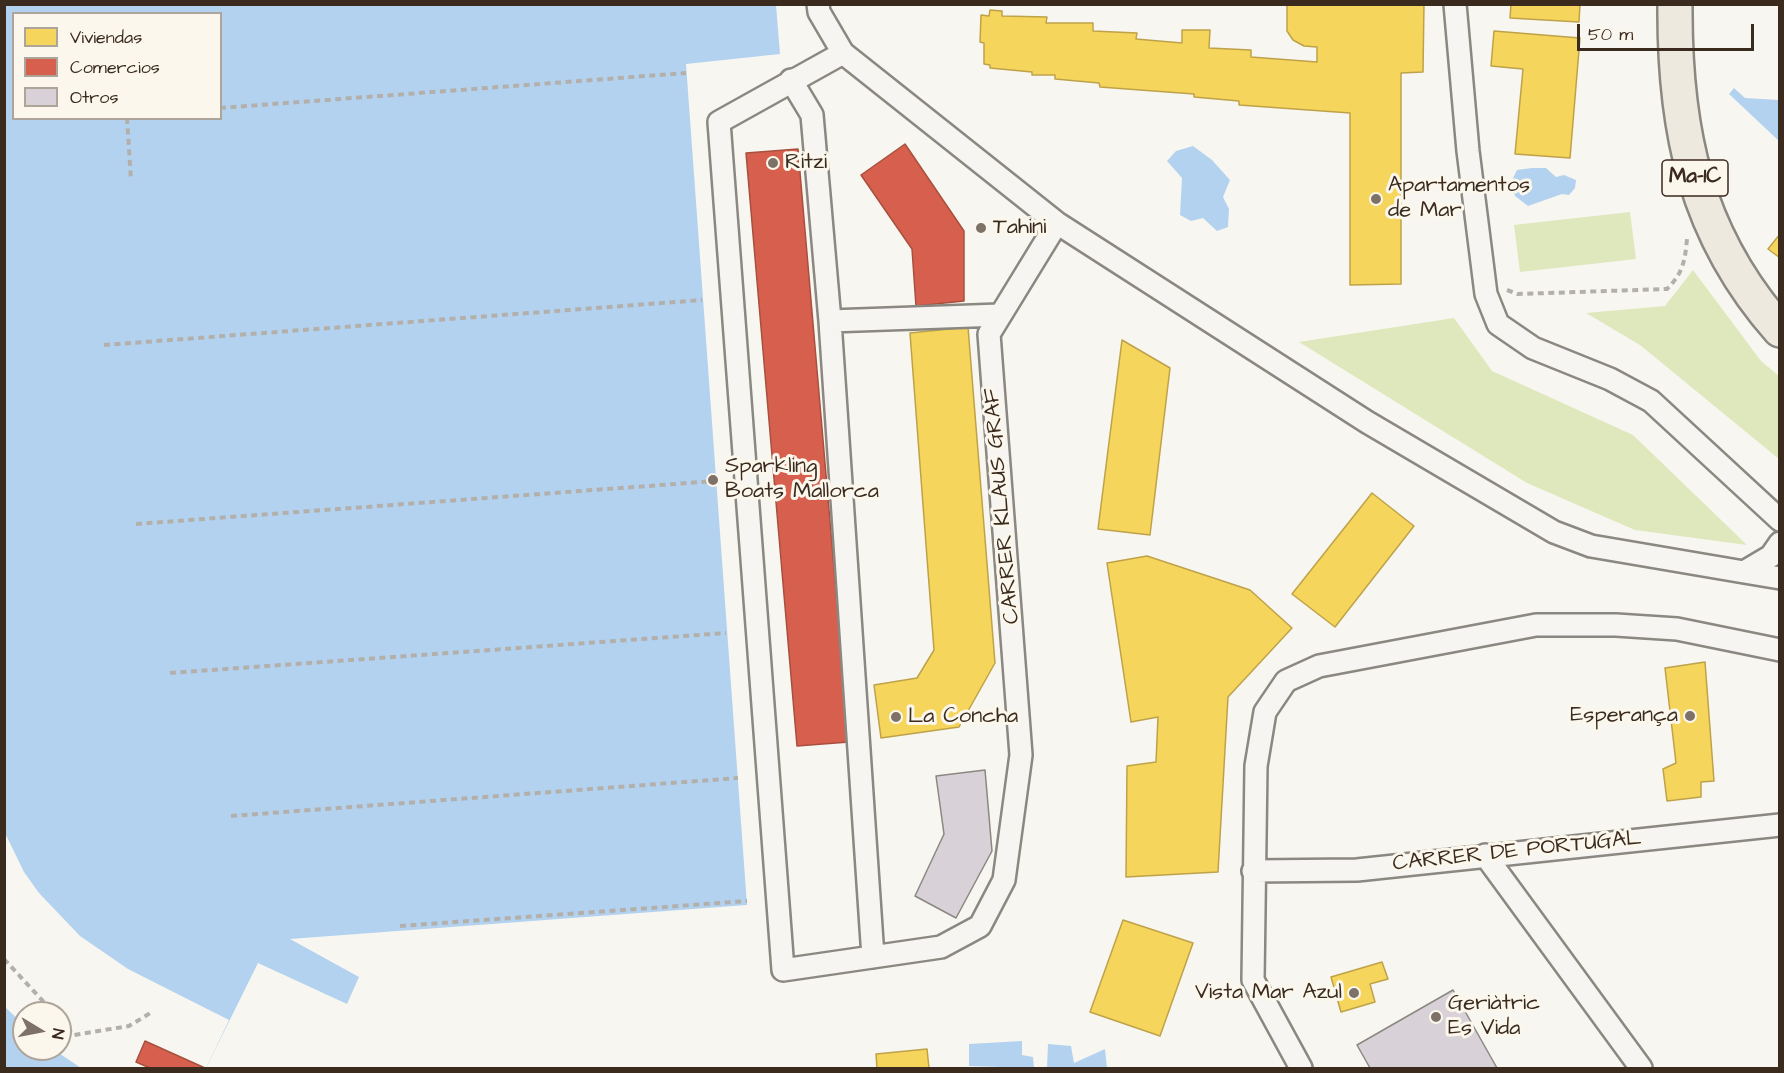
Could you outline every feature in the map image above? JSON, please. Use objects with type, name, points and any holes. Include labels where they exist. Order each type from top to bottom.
[{"type":"main road","name":"Ma-1C","points":[[1675,4],[1677,95],[1690,165],[1722,248],[1751,295],[1779,330]]},
{"type":"street","points":[[818,4],[819,12],[843,53],[1057,223],[1367,422],[1554,532],[1591,546],[1779,578]]},
{"type":"street","points":[[1455,4],[1468,151],[1486,294],[1498,324],[1533,348],[1610,379],[1651,401],[1779,520]]},
{"type":"street","points":[[843,53],[791,80],[812,115],[830,321],[873,957]]},
{"type":"street","name":"CARRER KLAUS GRAF","points":[[791,80],[719,122],[783,970],[941,947],[980,926],[1004,880],[1021,755],[989,334],[1057,223]]},
{"type":"street","points":[[830,321],[1000,315]]},
{"type":"street","points":[[1744,572],[1771,556],[1779,543]]},
{"type":"street","points":[[1301,1068],[1253,980],[1256,766],[1265,712],[1286,681],[1319,666],[1536,625],[1616,625],[1677,629],[1779,650]]},
{"type":"street","name":"CARRER DE PORTUGAL","points":[[1253,871],[1357,870],[1779,825]]},
{"type":"street","points":[[1485,855],[1641,1068]]},
{"type":"path","points":[[222,108],[686,74]]},
{"type":"path","points":[[127,120],[131,180]]},
{"type":"path","points":[[1486,294],[1503,289],[1518,294],[1667,289],[1679,277],[1685,263],[1688,235]]},
{"type":"path","points":[[105,345],[702,300]]},
{"type":"path","points":[[136,524],[715,481]]},
{"type":"path","points":[[170,674],[726,633]]},
{"type":"path","points":[[231,816],[738,778]]},
{"type":"path","points":[[400,926],[747,901]]},
{"type":"path","points":[[4,958],[43,1001]]},
{"type":"path","points":[[72,1033],[74,1035],[129,1026],[153,1012]]},
{"type":"green space","points":[[1630,212],[1636,259],[1520,272],[1514,225]]},
{"type":"green space","points":[[1693,270],[1761,361],[1779,376],[1779,459],[1640,345],[1586,313],[1665,306]]},
{"type":"green space","points":[[1454,318],[1492,371],[1633,435],[1747,545],[1635,530],[1527,483],[1299,342]]},
{"type":"water","points":[[5,5],[776,5],[780,54],[686,64],[747,905],[290,939],[359,977],[347,1004],[258,963],[206,1068],[5,1068]]},
{"type":"water","points":[[1734,88],[1745,98],[1779,100],[1779,141],[1729,94]]},
{"type":"water","points":[[1193,146],[1212,160],[1230,180],[1223,197],[1229,209],[1228,227],[1217,231],[1203,218],[1191,221],[1180,215],[1182,178],[1167,161],[1176,151]]},
{"type":"water","points":[[1546,168],[1556,177],[1564,175],[1576,180],[1575,188],[1569,195],[1562,194],[1528,206],[1515,196],[1510,184],[1517,170]]},
{"type":"water","points":[[1022,1041],[1022,1055],[1033,1057],[1034,1068],[969,1066],[969,1044]]},
{"type":"water","points":[[1048,1044],[1071,1046],[1074,1063],[1105,1049],[1107,1068],[1047,1068]]},
{"type":"pier","points":[[5,833],[24,872],[39,893],[80,936],[128,969],[229,1020],[206,1068],[81,1068],[71,1061],[72,1001],[12,1001],[12,1014],[4,1006]]},
{"type":"building: Viviendas","name":"Apartamentos de Mar","points":[[1287,4],[1424,4],[1423,72],[1401,73],[1401,284],[1350,285],[1350,113],[1239,105],[1239,101],[1194,97],[1194,94],[1100,87],[1099,83],[1055,79],[1055,75],[1032,75],[1032,72],[990,68],[990,65],[984,64],[984,43],[980,42],[981,15],[989,16],[990,10],[1002,11],[1002,16],[1047,17],[1046,23],[1093,23],[1093,31],[1137,33],[1136,39],[1182,43],[1182,30],[1210,30],[1209,48],[1251,50],[1251,57],[1317,62],[1317,47],[1304,46],[1293,40],[1287,31]]},
{"type":"building: Viviendas","points":[[1511,4],[1580,4],[1579,22],[1510,18]]},
{"type":"building: Viviendas","points":[[1494,31],[1580,38],[1570,158],[1515,154],[1523,69],[1491,66]]},
{"type":"building: Viviendas","points":[[1780,234],[1780,258],[1768,249]]},
{"type":"building: Viviendas","points":[[968,327],[995,663],[959,727],[881,738],[874,685],[917,678],[934,650],[910,333]]},
{"type":"building: Viviendas","points":[[1122,340],[1170,368],[1150,535],[1098,529]]},
{"type":"building: Viviendas","points":[[1372,493],[1414,526],[1335,627],[1292,594]]},
{"type":"building: Viviendas","points":[[1147,556],[1250,590],[1292,628],[1228,697],[1218,872],[1126,877],[1127,766],[1156,762],[1158,717],[1131,722],[1107,563]]},
{"type":"building: Viviendas","name":"Esperança","points":[[1705,662],[1714,781],[1701,782],[1701,797],[1667,801],[1663,769],[1676,763],[1665,668]]},
{"type":"building: Viviendas","points":[[1123,920],[1193,943],[1160,1036],[1090,1012]]},
{"type":"building: Viviendas","name":"Vista Mar Azul","points":[[1382,962],[1388,979],[1370,984],[1375,1002],[1341,1012],[1331,977]]},
{"type":"building: Viviendas","points":[[927,1049],[929,1068],[877,1068],[876,1054]]},
{"type":"building: Comercios","points":[[905,144],[964,231],[964,301],[916,306],[912,249],[861,175]]},
{"type":"building: Comercios","points":[[798,149],[849,742],[797,746],[746,153]]},
{"type":"building: Comercios","points":[[145,1041],[205,1068],[150,1068],[136,1062]]},
{"type":"building: Otros","points":[[985,770],[992,851],[956,918],[915,896],[944,834],[936,776]]},
{"type":"building: Otros","name":"Geriàtric Es Vida","points":[[1453,990],[1497,1068],[1370,1068],[1357,1045]]},
{"type":"place","name":"Ritzi","points":[[773,163]]},
{"type":"place","name":"Apartamentos de Mar","points":[[1376,199]]},
{"type":"place","name":"Tahini","points":[[981,228]]},
{"type":"place","name":"Sparkling Boats Mallorca","points":[[713,480]]},
{"type":"place","name":"Esperança","points":[[1690,716]]},
{"type":"place","name":"La Concha","points":[[896,717]]},
{"type":"place","name":"Vista Mar Azul","points":[[1354,993]]},
{"type":"place","name":"Geriàtric Es Vida","points":[[1436,1017]]}]
